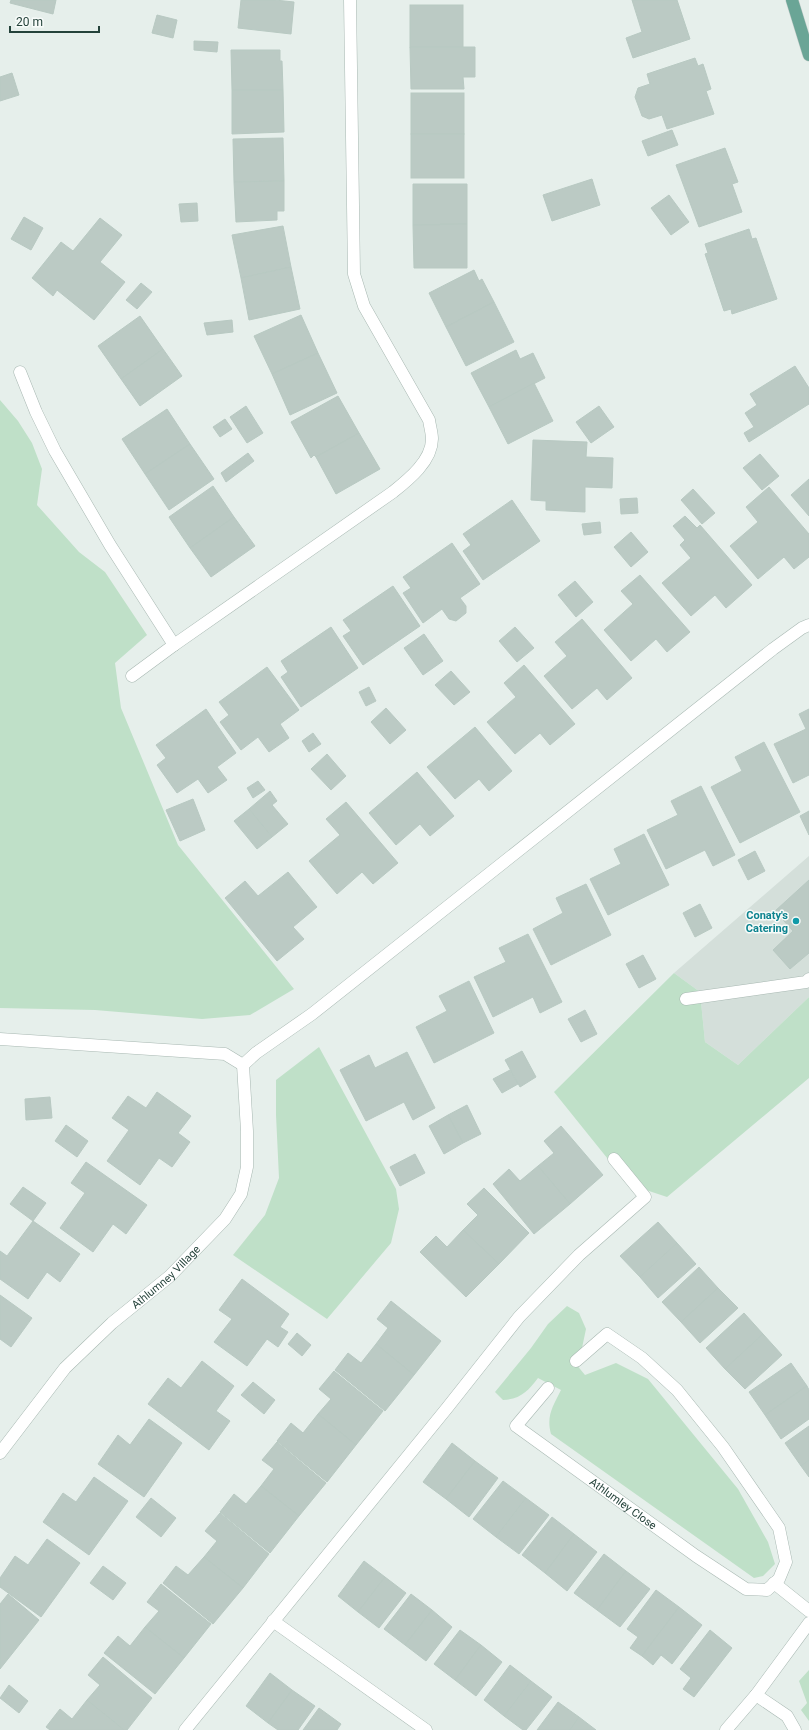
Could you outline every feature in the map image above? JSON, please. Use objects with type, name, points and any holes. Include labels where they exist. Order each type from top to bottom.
[{"type":"main road","points":[[792,0],[809,55]]},
{"type":"street","points":[[132,676],[393,492],[415,474],[426,458],[432,441],[430,420],[364,306],[354,274],[350,0]]},
{"type":"street","points":[[20,372],[36,412],[55,451],[110,545],[174,645]]},
{"type":"street","points":[[0,1040],[225,1054],[243,1065],[256,1053],[312,1014],[773,649],[802,628],[809,625]]},
{"type":"street","points":[[686,999],[806,982],[809,979]]},
{"type":"street","name":"Athlumney Village","points":[[0,1453],[65,1368],[112,1323],[170,1276],[225,1219],[241,1194],[247,1167],[247,1131],[243,1065]]},
{"type":"street","points":[[185,1730],[447,1408],[519,1317],[579,1255],[645,1197],[614,1159]]},
{"type":"street","points":[[576,1361],[607,1334],[642,1358],[677,1390],[723,1447],[778,1528],[786,1562],[779,1579],[774,1583],[809,1611]]},
{"type":"street","name":"Athlumley Close","points":[[548,1388],[516,1426],[696,1556],[746,1590],[767,1590],[774,1583]]},
{"type":"street","points":[[273,1621],[426,1730]]},
{"type":"street","points":[[726,1730],[756,1695],[809,1623]]},
{"type":"street","points":[[756,1695],[787,1716],[795,1730]]},
{"type":"shaded area","points":[[809,856],[809,997],[738,1065],[705,1042],[700,992],[674,973]]},
{"type":"green space","points":[[0,400],[18,421],[32,443],[42,469],[37,505],[79,552],[105,572],[147,635],[115,663],[121,708],[178,845],[294,989],[250,1015],[202,1019],[95,1010],[0,1008]]},
{"type":"green space","points":[[674,973],[700,992],[705,1042],[738,1065],[809,997],[809,1078],[667,1197],[628,1184],[554,1092]]},
{"type":"green space","points":[[319,1047],[396,1189],[399,1209],[391,1243],[327,1319],[233,1255],[265,1215],[279,1178],[276,1080]]},
{"type":"green space","points":[[567,1306],[579,1313],[586,1329],[582,1348],[571,1358],[585,1375],[616,1363],[648,1379],[738,1489],[768,1542],[775,1564],[763,1576],[754,1578],[551,1434],[549,1422],[551,1411],[561,1390],[538,1378],[524,1394],[515,1398],[503,1400],[495,1392],[531,1348],[548,1324]]},
{"type":"green space","points":[[809,1670],[809,1721],[801,1710],[807,1703],[799,1681]]},
{"type":"building","points":[[11,0],[56,0],[53,14],[10,3]]},
{"type":"building","points":[[241,0],[275,0],[294,2],[291,34],[238,28]]},
{"type":"building","points":[[632,0],[677,0],[690,39],[633,58],[626,38],[642,32]]},
{"type":"building","points":[[410,5],[463,5],[463,47],[410,47]]},
{"type":"building","points":[[157,15],[177,20],[173,38],[152,33]]},
{"type":"building","points":[[194,41],[218,42],[217,52],[194,50]]},
{"type":"building","points":[[410,47],[475,47],[475,77],[463,77],[464,89],[411,89]]},
{"type":"building","points":[[231,50],[280,50],[283,90],[232,90]]},
{"type":"building","points":[[695,58],[698,66],[703,64],[711,89],[706,91],[714,114],[667,129],[662,115],[649,119],[642,116],[635,97],[638,88],[650,84],[647,74]]},
{"type":"building","points":[[12,73],[19,95],[0,101],[0,77]]},
{"type":"building","points":[[232,90],[283,90],[284,132],[232,134]]},
{"type":"building","points":[[411,93],[464,93],[464,134],[411,134]]},
{"type":"building","points":[[672,130],[678,145],[648,156],[642,141]]},
{"type":"building","points":[[411,134],[464,134],[464,178],[411,178]]},
{"type":"building","points":[[283,138],[284,181],[234,182],[233,139]]},
{"type":"building","points":[[725,148],[738,182],[732,184],[742,212],[699,227],[676,165]]},
{"type":"building","points":[[592,179],[600,205],[552,221],[543,195]]},
{"type":"building","points":[[284,181],[284,211],[277,211],[277,220],[236,222],[234,182]]},
{"type":"building","points":[[413,184],[467,184],[467,224],[413,225]]},
{"type":"building","points":[[669,195],[689,222],[671,235],[651,208]]},
{"type":"building","points":[[197,203],[198,221],[181,222],[179,204]]},
{"type":"building","points":[[24,217],[43,228],[31,250],[11,239]]},
{"type":"building","points":[[100,218],[122,235],[100,262],[125,282],[94,320],[57,290],[53,296],[32,278],[61,242],[73,251]]},
{"type":"building","points":[[467,224],[467,268],[414,268],[413,225]]},
{"type":"building","points":[[283,226],[291,267],[241,278],[232,235]]},
{"type":"building","points":[[749,229],[752,239],[756,238],[777,299],[732,314],[731,309],[724,311],[705,254],[708,253],[705,244]]},
{"type":"building","points":[[291,267],[300,309],[249,320],[241,278]]},
{"type":"building","points":[[474,270],[479,281],[482,279],[494,302],[446,327],[429,293]]},
{"type":"building","points":[[141,283],[152,292],[137,309],[126,300]]},
{"type":"building","points":[[494,302],[514,342],[466,366],[446,327]]},
{"type":"building","points":[[301,315],[318,353],[272,374],[254,336]]},
{"type":"building","points":[[140,316],[163,349],[121,379],[98,346]]},
{"type":"building","points":[[232,320],[233,332],[207,335],[204,323]]},
{"type":"building","points":[[163,349],[182,376],[140,406],[121,379]]},
{"type":"building","points":[[516,350],[520,359],[533,353],[545,378],[489,407],[471,373]]},
{"type":"building","points":[[318,353],[337,393],[290,415],[272,374]]},
{"type":"building","points":[[795,366],[809,388],[809,404],[749,442],[744,433],[754,427],[745,413],[757,405],[750,394]]},
{"type":"building","points":[[534,383],[553,421],[508,444],[489,407]]},
{"type":"building","points":[[338,396],[359,433],[316,457],[314,455],[311,458],[291,422]]},
{"type":"building","points":[[246,406],[263,433],[247,443],[230,417]]},
{"type":"building","points":[[599,406],[614,427],[591,443],[576,422]]},
{"type":"building","points":[[167,409],[190,444],[145,474],[122,439]]},
{"type":"building","points":[[225,419],[232,429],[220,437],[213,427]]},
{"type":"building","points":[[359,433],[380,469],[336,494],[316,457]]},
{"type":"building","points":[[533,440],[587,442],[586,457],[613,458],[612,488],[585,487],[585,512],[546,510],[546,501],[531,500]]},
{"type":"building","points":[[190,444],[214,479],[169,510],[145,474]]},
{"type":"building","points":[[248,453],[254,461],[226,482],[221,473]]},
{"type":"building","points":[[760,454],[779,476],[762,490],[743,468]]},
{"type":"building","points":[[809,479],[809,516],[791,495]]},
{"type":"building","points":[[213,486],[234,517],[190,548],[169,517]]},
{"type":"building","points":[[769,487],[809,534],[809,557],[794,569],[784,557],[758,579],[730,546],[758,522],[746,507]]},
{"type":"building","points":[[693,489],[715,513],[702,524],[681,500]]},
{"type":"building","points":[[637,498],[638,513],[621,514],[620,499]]},
{"type":"building","points":[[512,500],[540,541],[483,580],[463,551],[471,545],[463,534]]},
{"type":"building","points":[[685,516],[697,528],[700,525],[752,585],[726,608],[715,595],[691,616],[662,583],[691,558],[680,545],[685,540],[673,526]]},
{"type":"building","points":[[234,517],[255,546],[211,577],[190,548]]},
{"type":"building","points":[[600,522],[601,533],[584,535],[582,524]]},
{"type":"building","points":[[631,532],[648,552],[631,567],[614,547]]},
{"type":"building","points":[[452,543],[480,584],[460,598],[466,606],[466,613],[456,621],[449,619],[442,609],[423,623],[403,593],[411,588],[403,577]]},
{"type":"building","points":[[640,575],[690,632],[667,652],[656,639],[631,661],[604,630],[633,604],[621,591]]},
{"type":"building","points":[[575,581],[593,602],[576,617],[558,595]]},
{"type":"building","points":[[393,586],[420,626],[363,665],[343,636],[351,631],[343,620]]},
{"type":"building","points":[[582,619],[632,678],[607,700],[597,688],[572,709],[544,676],[567,656],[555,642]]},
{"type":"building","points":[[331,627],[358,668],[301,707],[281,677],[288,672],[281,661]]},
{"type":"building","points":[[515,627],[534,648],[517,662],[499,641]]},
{"type":"building","points":[[424,634],[443,661],[423,675],[404,648]]},
{"type":"building","points":[[524,665],[575,724],[550,745],[540,733],[515,754],[487,722],[516,697],[504,683]]},
{"type":"building","points":[[267,667],[299,710],[280,724],[289,738],[269,752],[258,737],[241,750],[220,722],[229,715],[219,702]]},
{"type":"building","points":[[451,671],[470,692],[454,705],[435,685]]},
{"type":"building","points":[[369,687],[376,701],[366,706],[359,692]]},
{"type":"building","points":[[386,708],[406,730],[390,744],[371,722]]},
{"type":"building","points":[[206,709],[236,753],[217,767],[227,780],[208,793],[198,779],[177,793],[157,765],[166,758],[156,745]]},
{"type":"building","points":[[809,709],[809,775],[793,783],[774,744],[806,729],[799,714]]},
{"type":"building","points":[[475,727],[512,771],[489,791],[479,779],[455,799],[427,767]]},
{"type":"building","points":[[313,733],[321,744],[309,752],[302,741]]},
{"type":"building","points":[[764,742],[800,812],[740,843],[711,787],[742,771],[735,757]]},
{"type":"building","points":[[327,754],[346,776],[331,790],[311,769]]},
{"type":"building","points":[[417,772],[454,816],[430,836],[420,824],[396,845],[369,813]]},
{"type":"building","points":[[258,781],[265,790],[253,798],[247,788]]},
{"type":"building","points":[[701,786],[735,855],[713,866],[705,850],[666,869],[647,830],[678,815],[671,801]]},
{"type":"building","points":[[270,791],[277,801],[272,805],[288,824],[272,837],[249,809]]},
{"type":"building","points":[[193,799],[205,830],[180,841],[166,810]]},
{"type":"building","points":[[346,802],[398,863],[373,884],[362,872],[337,894],[309,861],[340,835],[326,819]]},
{"type":"building","points":[[249,809],[272,837],[257,849],[234,821]]},
{"type":"building","points":[[809,811],[809,835],[800,816]]},
{"type":"building","points":[[644,834],[669,885],[608,915],[590,879],[621,864],[614,849]]},
{"type":"building","points":[[755,851],[765,871],[748,880],[738,860]]},
{"type":"building","points":[[288,872],[317,907],[293,927],[304,939],[277,961],[225,898],[245,881],[258,896]]},
{"type":"building","name":"Conaty's Catering","points":[[809,880],[809,953],[790,969],[773,950],[793,931],[775,911]]},
{"type":"building","points":[[586,884],[611,935],[551,965],[533,929],[563,913],[556,898]]},
{"type":"building","points":[[700,904],[712,928],[695,937],[683,913]]},
{"type":"building","points":[[528,934],[562,1002],[540,1013],[533,997],[493,1017],[474,977],[506,962],[499,948]]},
{"type":"building","points":[[643,955],[656,979],[639,988],[626,964]]},
{"type":"building","points":[[469,981],[494,1033],[434,1063],[416,1027],[447,1011],[439,996]]},
{"type":"building","points":[[585,1010],[597,1034],[581,1042],[568,1019]]},
{"type":"building","points":[[522,1051],[536,1077],[520,1087],[505,1060]]},
{"type":"building","points":[[407,1052],[435,1108],[413,1120],[404,1102],[366,1121],[340,1070],[369,1055],[375,1068]]},
{"type":"building","points":[[510,1070],[518,1084],[502,1093],[493,1079]]},
{"type":"building","points":[[157,1092],[191,1116],[178,1133],[190,1142],[172,1167],[159,1158],[140,1185],[107,1161],[129,1130],[112,1118],[128,1096],[146,1108]]},
{"type":"building","points":[[50,1097],[52,1118],[26,1120],[25,1099]]},
{"type":"building","points":[[467,1105],[481,1134],[463,1143],[448,1115]]},
{"type":"building","points":[[448,1115],[463,1143],[444,1154],[429,1126]]},
{"type":"building","points":[[66,1125],[88,1141],[77,1157],[55,1141]]},
{"type":"building","points":[[561,1126],[603,1175],[570,1204],[538,1166],[554,1153],[544,1141]]},
{"type":"building","points":[[415,1154],[425,1173],[400,1186],[390,1167]]},
{"type":"building","points":[[86,1162],[147,1205],[126,1234],[113,1224],[93,1252],[60,1228],[85,1193],[71,1183]]},
{"type":"building","points":[[538,1166],[570,1204],[534,1234],[493,1184],[509,1169],[520,1181]]},
{"type":"building","points":[[23,1187],[46,1203],[33,1221],[10,1204]]},
{"type":"building","points":[[484,1188],[529,1233],[499,1264],[463,1230],[478,1215],[467,1204]]},
{"type":"building","points":[[33,1221],[80,1254],[60,1282],[47,1272],[28,1299],[0,1279],[0,1251],[7,1256]]},
{"type":"building","points":[[658,1222],[677,1243],[640,1277],[620,1256]]},
{"type":"building","points":[[463,1230],[499,1264],[466,1297],[420,1252],[436,1236],[447,1247]]},
{"type":"building","points":[[677,1243],[696,1264],[658,1298],[640,1277]]},
{"type":"building","points":[[699,1267],[718,1288],[681,1322],[662,1302]]},
{"type":"building","points":[[242,1279],[289,1314],[280,1327],[288,1332],[278,1347],[267,1339],[247,1366],[214,1342],[232,1319],[219,1310]]},
{"type":"building","points":[[718,1288],[738,1308],[700,1343],[681,1322]]},
{"type":"building","points":[[0,1295],[32,1318],[11,1347],[0,1339]]},
{"type":"building","points":[[391,1301],[441,1341],[414,1375],[376,1344],[388,1328],[377,1319]]},
{"type":"building","points":[[744,1313],[763,1334],[725,1369],[706,1348]]},
{"type":"building","points":[[297,1333],[311,1345],[302,1356],[288,1344]]},
{"type":"building","points":[[763,1334],[782,1355],[745,1389],[725,1369]]},
{"type":"building","points":[[376,1344],[414,1375],[385,1411],[335,1370],[348,1353],[361,1363]]},
{"type":"building","points":[[202,1361],[234,1386],[216,1411],[230,1421],[209,1450],[148,1404],[168,1378],[181,1388]]},
{"type":"building","points":[[791,1363],[807,1386],[765,1415],[749,1392]]},
{"type":"building","points":[[334,1371],[383,1411],[356,1445],[318,1414],[331,1399],[319,1389]]},
{"type":"building","points":[[253,1382],[275,1400],[264,1414],[241,1395]]},
{"type":"building","points":[[807,1386],[809,1390],[809,1419],[781,1439],[765,1415]]},
{"type":"building","points":[[318,1414],[356,1445],[327,1482],[277,1441],[291,1423],[303,1433]]},
{"type":"building","points":[[149,1419],[182,1443],[144,1497],[98,1464],[118,1435],[130,1445]]},
{"type":"building","points":[[809,1426],[809,1460],[801,1466],[785,1443]]},
{"type":"building","points":[[277,1442],[326,1483],[299,1516],[261,1486],[274,1469],[262,1460]]},
{"type":"building","points":[[452,1443],[475,1461],[446,1499],[423,1482]]},
{"type":"building","points":[[809,1460],[809,1477],[801,1466]]},
{"type":"building","points":[[475,1461],[498,1478],[469,1517],[446,1499]]},
{"type":"building","points":[[94,1477],[128,1501],[89,1555],[43,1522],[63,1493],[76,1502]]},
{"type":"building","points":[[503,1481],[526,1498],[496,1537],[473,1519]]},
{"type":"building","points":[[261,1486],[299,1516],[270,1553],[220,1512],[234,1494],[246,1504]]},
{"type":"building","points":[[151,1498],[176,1518],[161,1537],[136,1517]]},
{"type":"building","points":[[526,1498],[549,1515],[519,1554],[496,1537]]},
{"type":"building","points":[[220,1513],[269,1554],[243,1588],[204,1557],[217,1541],[205,1531]]},
{"type":"building","points":[[552,1517],[574,1534],[545,1573],[522,1555]]},
{"type":"building","points":[[574,1534],[597,1552],[567,1591],[545,1573]]},
{"type":"building","points":[[47,1539],[80,1563],[41,1617],[0,1587],[0,1578],[15,1556],[28,1565]]},
{"type":"building","points":[[604,1554],[626,1571],[597,1610],[574,1593]]},
{"type":"building","points":[[204,1557],[243,1588],[213,1624],[163,1583],[176,1566],[188,1575]]},
{"type":"building","points":[[364,1561],[385,1577],[358,1612],[338,1596]]},
{"type":"building","points":[[103,1566],[126,1583],[113,1600],[90,1583]]},
{"type":"building","points":[[626,1571],[650,1589],[620,1627],[597,1610]]},
{"type":"building","points":[[385,1577],[406,1593],[379,1628],[358,1612]]},
{"type":"building","points":[[161,1584],[211,1624],[184,1658],[145,1627],[159,1611],[147,1602]]},
{"type":"building","points":[[656,1590],[679,1607],[642,1656],[630,1648],[638,1637],[627,1629]]},
{"type":"building","points":[[8,1594],[39,1620],[0,1669],[0,1604]]},
{"type":"building","points":[[411,1594],[432,1610],[405,1645],[384,1629]]},
{"type":"building","points":[[679,1607],[702,1625],[672,1664],[661,1655],[653,1665],[642,1656]]},
{"type":"building","points":[[432,1610],[452,1627],[426,1661],[405,1645]]},
{"type":"building","points":[[145,1627],[184,1658],[155,1694],[104,1653],[118,1636],[130,1646]]},
{"type":"building","points":[[460,1630],[481,1645],[455,1680],[434,1664]]},
{"type":"building","points":[[710,1630],[732,1648],[694,1697],[683,1689],[691,1678],[680,1669]]},
{"type":"building","points":[[481,1645],[502,1662],[476,1696],[455,1680]]},
{"type":"building","points":[[103,1657],[152,1698],[127,1730],[124,1730],[87,1700],[100,1685],[88,1675]]},
{"type":"building","points":[[510,1665],[531,1681],[504,1716],[484,1700]]},
{"type":"building","points":[[270,1673],[292,1690],[268,1723],[246,1706]]},
{"type":"building","points":[[531,1681],[552,1697],[526,1730],[523,1730],[504,1716]]},
{"type":"building","points":[[9,1685],[28,1701],[19,1713],[0,1698]]},
{"type":"building","points":[[292,1690],[315,1706],[298,1730],[278,1730],[268,1723]]},
{"type":"building","points":[[87,1700],[124,1730],[50,1730],[46,1727],[60,1709],[72,1719]]},
{"type":"building","points":[[558,1702],[579,1717],[570,1730],[537,1730]]},
{"type":"building","points":[[319,1708],[341,1724],[337,1730],[303,1730]]},
{"type":"building","points":[[579,1717],[596,1730],[570,1730]]},
{"type":"place","name":"Conaty's Catering","points":[[796,921]]}]
